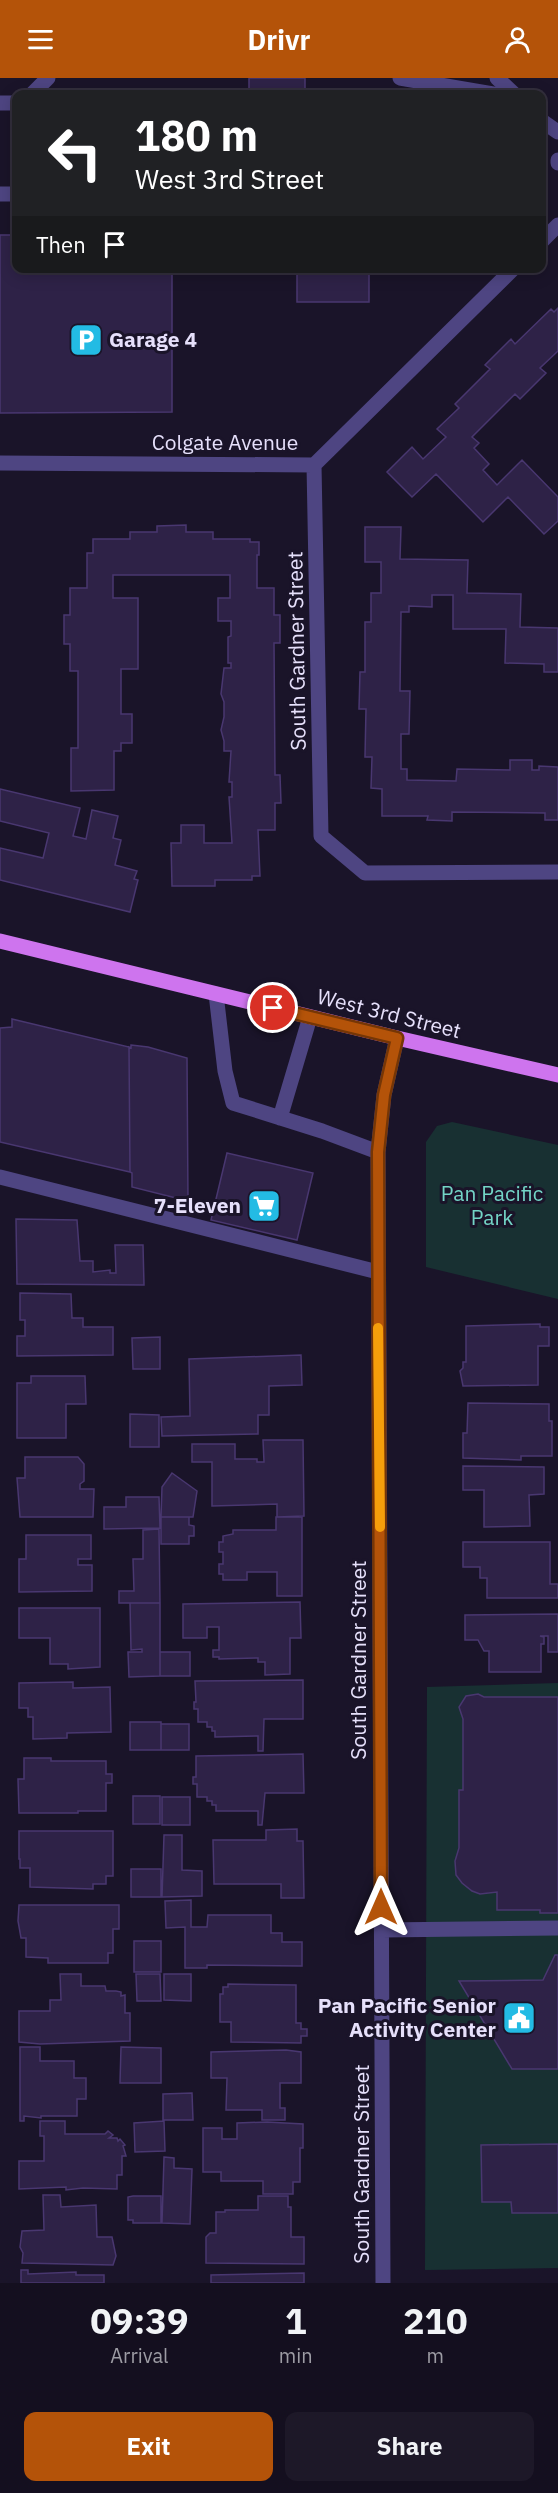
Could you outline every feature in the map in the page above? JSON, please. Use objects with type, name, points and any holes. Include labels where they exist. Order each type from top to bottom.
[{"type":"main road","name":"West 3rd Street","points":[[0,941],[558,1075]]},
{"type":"street","points":[[36,90],[48,78]]},
{"type":"street","points":[[400,78],[470,90]]},
{"type":"street","points":[[497,78],[510,90]]},
{"type":"street","points":[[546,237],[558,225]]},
{"type":"street","name":"Colgate Avenue","points":[[0,463],[314,465],[509,273]]},
{"type":"street","name":"South Gardner Street","points":[[314,465],[321,836],[365,873],[558,872]]},
{"type":"street","points":[[216,994],[225,1071],[233,1103],[322,1131],[378,1152]]},
{"type":"street","points":[[280,1118],[310,1017]]},
{"type":"street","name":"South Gardner Street","points":[[383,2283],[378,1152],[384,1095],[397,1038]]},
{"type":"street","points":[[0,1177],[378,1272]]},
{"type":"street","points":[[382,1930],[558,1928]]},
{"type":"green space","name":"Pan Pacific Park","points":[[452,1122],[558,1145],[558,1299],[426,1267],[426,1142],[437,1126]]},
{"type":"green space","points":[[558,1683],[558,2268],[425,2270],[427,1687]]},
{"type":"building","points":[[249,78],[305,78],[305,90],[249,90]]},
{"type":"building","name":"Garage 4","points":[[0,235],[12,235],[12,273],[172,273],[172,412],[0,413]]},
{"type":"building","points":[[297,273],[369,273],[369,302],[297,302]]},
{"type":"building","points":[[558,308],[558,351],[540,368],[546,373],[520,399],[515,394],[472,437],[479,443],[474,448],[489,464],[483,470],[497,485],[522,460],[558,497],[558,521],[544,534],[508,497],[483,522],[436,474],[412,497],[387,472],[412,447],[423,459],[446,437],[437,429],[459,408],[455,404],[490,369],[485,365],[511,339],[515,344],[551,309],[554,312]]},
{"type":"building","points":[[186,525],[186,532],[213,532],[213,539],[250,539],[250,542],[259,542],[257,588],[274,588],[274,615],[280,615],[280,643],[274,643],[275,775],[280,775],[281,803],[275,803],[275,830],[258,830],[260,876],[252,876],[252,880],[215,880],[215,886],[172,886],[171,843],[181,843],[181,825],[204,825],[204,843],[232,843],[229,797],[232,797],[232,782],[229,782],[231,751],[224,751],[221,730],[224,717],[224,702],[221,694],[224,668],[231,668],[231,663],[228,663],[228,637],[231,636],[231,621],[218,621],[218,598],[230,598],[230,575],[113,575],[113,598],[138,598],[138,669],[121,669],[121,714],[132,714],[132,743],[121,743],[121,751],[114,751],[114,790],[71,791],[71,748],[78,748],[78,671],[70,671],[70,644],[64,644],[64,615],[70,615],[70,588],[87,588],[87,553],[93,553],[93,539],[130,539],[130,532],[157,532],[157,526]]},
{"type":"building","points":[[365,527],[401,527],[400,559],[468,560],[467,593],[521,594],[520,627],[558,628],[558,672],[544,672],[544,664],[505,663],[506,629],[453,629],[453,595],[432,595],[432,607],[409,606],[409,612],[401,612],[400,691],[410,691],[409,734],[401,734],[401,769],[407,769],[407,780],[456,781],[457,769],[510,770],[510,760],[532,760],[532,770],[539,770],[539,766],[558,767],[558,820],[545,820],[545,813],[452,812],[452,821],[427,820],[428,816],[382,816],[382,789],[371,788],[372,757],[365,757],[366,709],[359,709],[360,672],[365,672],[365,622],[371,622],[371,593],[381,593],[381,562],[365,562]]},
{"type":"building","points":[[0,789],[80,808],[73,836],[86,839],[92,810],[118,816],[113,838],[121,840],[115,865],[137,871],[134,879],[138,880],[130,912],[0,880],[0,848],[43,858],[49,833],[0,821]]},
{"type":"building","points":[[12,1019],[129,1047],[130,1172],[0,1142],[0,1028],[12,1027]]},
{"type":"building","points":[[131,1045],[148,1047],[187,1058],[188,1201],[132,1187],[129,1047],[131,1048]]},
{"type":"building","points":[[227,1153],[313,1173],[297,1240],[211,1220]]},
{"type":"building","points":[[16,1219],[77,1220],[80,1261],[93,1261],[93,1272],[110,1270],[110,1273],[116,1273],[115,1245],[143,1245],[144,1285],[17,1284]]},
{"type":"building","points":[[20,1293],[71,1294],[72,1318],[83,1318],[83,1327],[113,1327],[113,1355],[17,1356],[17,1336],[25,1336],[25,1320],[20,1320]]},
{"type":"building","points":[[540,1324],[540,1327],[549,1327],[549,1346],[538,1346],[538,1385],[463,1386],[460,1371],[463,1368],[463,1362],[466,1362],[466,1326]]},
{"type":"building","points":[[160,1337],[160,1369],[133,1369],[132,1338]]},
{"type":"building","points":[[301,1355],[302,1385],[269,1386],[269,1415],[258,1415],[258,1434],[162,1436],[161,1417],[190,1416],[189,1359]]},
{"type":"building","points":[[31,1376],[85,1376],[86,1404],[66,1404],[66,1438],[17,1438],[17,1383],[31,1383]]},
{"type":"building","points":[[468,1403],[549,1404],[549,1421],[552,1421],[552,1456],[521,1456],[521,1460],[463,1458],[463,1433],[467,1433]]},
{"type":"building","points":[[130,1414],[159,1415],[159,1447],[130,1447]]},
{"type":"building","points":[[263,1440],[303,1440],[304,1516],[277,1517],[277,1504],[212,1506],[212,1462],[192,1462],[192,1444],[235,1444],[235,1459],[257,1459],[257,1462],[264,1462]]},
{"type":"building","points":[[25,1457],[78,1457],[84,1464],[84,1481],[80,1484],[80,1489],[94,1489],[93,1517],[20,1517],[17,1478],[25,1478]]},
{"type":"building","points":[[463,1466],[544,1467],[544,1494],[529,1495],[530,1526],[484,1527],[484,1490],[463,1490]]},
{"type":"building","points":[[172,1473],[197,1491],[193,1517],[161,1517],[162,1487]]},
{"type":"building","points":[[126,1497],[159,1497],[160,1528],[104,1529],[104,1507],[126,1507]]},
{"type":"building","points":[[161,1517],[189,1517],[189,1525],[194,1526],[194,1536],[189,1536],[189,1544],[161,1544]]},
{"type":"building","points":[[276,1517],[302,1517],[302,1596],[277,1596],[277,1572],[247,1572],[247,1580],[223,1580],[223,1574],[219,1574],[219,1564],[223,1564],[223,1552],[219,1552],[219,1542],[223,1542],[223,1536],[233,1534],[233,1530],[276,1530]]},
{"type":"building","points":[[159,1529],[160,1603],[119,1603],[119,1591],[134,1591],[133,1559],[143,1559],[143,1530]]},
{"type":"building","points":[[26,1535],[91,1535],[91,1559],[78,1559],[78,1565],[92,1565],[92,1591],[19,1592],[19,1559],[26,1559]]},
{"type":"building","points":[[463,1542],[550,1542],[550,1584],[558,1584],[558,1598],[487,1598],[487,1578],[480,1578],[480,1567],[463,1567]]},
{"type":"building","points":[[300,1602],[301,1638],[290,1638],[290,1674],[265,1675],[265,1662],[258,1662],[258,1658],[219,1659],[219,1657],[213,1657],[213,1650],[219,1650],[219,1627],[207,1627],[207,1638],[183,1638],[183,1604]]},
{"type":"building","points":[[130,1603],[160,1603],[160,1676],[129,1677],[128,1652],[142,1652],[142,1649],[131,1650]]},
{"type":"building","points":[[19,1608],[100,1608],[100,1667],[68,1669],[68,1664],[50,1664],[50,1638],[19,1638]]},
{"type":"building","points":[[558,1614],[558,1652],[548,1652],[548,1636],[540,1636],[544,1637],[544,1644],[541,1644],[541,1672],[489,1672],[489,1651],[484,1651],[478,1640],[465,1640],[465,1615]]},
{"type":"building","points":[[160,1652],[190,1652],[190,1676],[160,1676]]},
{"type":"building","points":[[303,1680],[303,1719],[264,1719],[263,1751],[258,1751],[258,1736],[215,1737],[215,1731],[212,1731],[212,1727],[207,1727],[207,1722],[198,1722],[198,1709],[194,1709],[195,1681]]},
{"type":"building","points":[[73,1682],[73,1688],[110,1687],[111,1732],[67,1733],[67,1738],[33,1739],[33,1717],[28,1717],[28,1708],[19,1708],[19,1683]]},
{"type":"building","points":[[478,1694],[484,1697],[558,1697],[558,1913],[540,1913],[540,1910],[497,1910],[497,1892],[480,1894],[472,1891],[456,1875],[455,1861],[459,1848],[459,1790],[463,1790],[463,1719],[459,1707],[466,1696]]},
{"type":"building","points":[[130,1722],[161,1722],[161,1750],[130,1750]]},
{"type":"building","points":[[161,1724],[189,1724],[189,1750],[161,1750]]},
{"type":"building","points":[[303,1754],[304,1793],[265,1793],[262,1825],[258,1825],[258,1811],[216,1811],[216,1805],[212,1805],[212,1801],[207,1801],[207,1797],[197,1797],[197,1784],[193,1784],[193,1777],[196,1777],[196,1756]]},
{"type":"building","points":[[24,1758],[51,1758],[51,1761],[106,1761],[106,1774],[112,1774],[112,1783],[106,1783],[106,1811],[19,1813],[18,1779],[24,1779]]},
{"type":"building","points":[[133,1796],[160,1796],[160,1824],[133,1824]]},
{"type":"building","points":[[162,1797],[190,1797],[190,1825],[162,1825]]},
{"type":"building","points":[[297,1829],[297,1841],[303,1841],[304,1898],[281,1898],[281,1884],[214,1884],[213,1840],[266,1840],[266,1830]]},
{"type":"building","points":[[19,1831],[113,1831],[113,1876],[106,1876],[106,1884],[93,1884],[93,1889],[30,1887],[30,1868],[20,1868]]},
{"type":"building","points":[[164,1835],[182,1835],[182,1870],[202,1871],[202,1896],[162,1897]]},
{"type":"building","points":[[131,1869],[161,1869],[161,1897],[131,1897]]},
{"type":"building","points":[[191,1900],[191,1927],[207,1927],[208,1915],[271,1915],[271,1933],[282,1933],[282,1942],[302,1942],[302,1966],[207,1965],[207,1968],[185,1968],[185,1927],[166,1928],[165,1901]]},
{"type":"building","points":[[19,1905],[119,1905],[119,1929],[113,1929],[113,1953],[108,1953],[108,1963],[48,1963],[48,1958],[26,1957],[26,1938],[21,1938],[18,1921]]},
{"type":"building","points":[[134,1941],[161,1941],[161,1972],[134,1972]]},
{"type":"building","name":"Pan Pacific Senior Activity Center","points":[[555,1955],[558,1955],[558,2069],[512,2069],[459,1981],[543,1980]]},
{"type":"building","points":[[60,1974],[81,1974],[81,1986],[105,1986],[106,1991],[121,1992],[121,1996],[125,1995],[125,2013],[130,2013],[130,2041],[40,2044],[19,2042],[19,2011],[50,2011],[50,2000],[61,2000]]},
{"type":"building","points":[[136,1974],[160,1974],[161,2001],[137,2001]]},
{"type":"building","points":[[164,1974],[191,1974],[191,2001],[164,2000]]},
{"type":"building","points":[[228,1984],[296,1985],[296,2023],[301,2023],[301,2029],[307,2029],[307,2036],[301,2036],[301,2043],[231,2042],[231,2022],[220,2022],[220,1994],[223,1994],[223,1987],[228,1987]]},
{"type":"building","points":[[20,2047],[40,2047],[40,2061],[74,2061],[74,2078],[86,2078],[86,2099],[77,2099],[77,2116],[41,2116],[41,2118],[24,2116],[24,2121],[20,2121]]},
{"type":"building","points":[[121,2047],[161,2048],[161,2083],[120,2083]]},
{"type":"building","points":[[286,2050],[301,2052],[301,2083],[280,2083],[280,2108],[285,2108],[285,2120],[262,2120],[262,2110],[226,2110],[227,2078],[211,2078],[211,2052]]},
{"type":"building","points":[[192,2093],[193,2120],[163,2120],[163,2094]]},
{"type":"building","points":[[40,2121],[65,2121],[65,2134],[105,2134],[108,2131],[113,2135],[109,2138],[117,2138],[118,2141],[120,2139],[125,2145],[123,2146],[126,2156],[122,2156],[122,2175],[117,2175],[117,2189],[66,2190],[66,2187],[19,2189],[19,2161],[44,2161],[44,2136],[40,2136]]},
{"type":"building","points":[[164,2121],[165,2151],[135,2152],[134,2123]]},
{"type":"building","points":[[237,2123],[303,2124],[300,2182],[293,2182],[293,2194],[263,2194],[263,2181],[221,2181],[221,2172],[203,2172],[203,2128],[222,2128],[222,2139],[237,2139]]},
{"type":"building","points":[[558,2144],[558,2213],[512,2213],[511,2202],[482,2202],[481,2145]]},
{"type":"building","points":[[164,2157],[174,2158],[174,2168],[192,2169],[190,2224],[162,2223]]},
{"type":"building","points":[[43,2195],[60,2195],[61,2207],[96,2205],[97,2237],[112,2237],[116,2256],[113,2265],[22,2263],[23,2253],[20,2247],[22,2231],[44,2230]]},
{"type":"building","points":[[161,2196],[161,2223],[133,2223],[133,2220],[128,2220],[128,2197]]},
{"type":"building","points":[[258,2196],[288,2196],[288,2207],[291,2207],[291,2237],[304,2237],[304,2264],[206,2263],[206,2237],[210,2233],[216,2233],[216,2212],[258,2210]]},
{"type":"building","points":[[21,2270],[28,2270],[28,2274],[76,2272],[76,2275],[104,2275],[104,2283],[21,2283]]},
{"type":"building","points":[[304,2273],[304,2283],[211,2283],[211,2275]]},
{"type":"slow traffic","points":[[378,1328],[380,1527]]},
{"type":"place","name":"Garage 4","points":[[86,340]]},
{"type":"place","name":"7-Eleven","points":[[264,1206]]},
{"type":"place","name":"Pan Pacific Senior Activity Center","points":[[519,2018]]},
{"type":"route","points":[[273,1008],[397,1038],[384,1095],[378,1152],[381,1907]]}]
